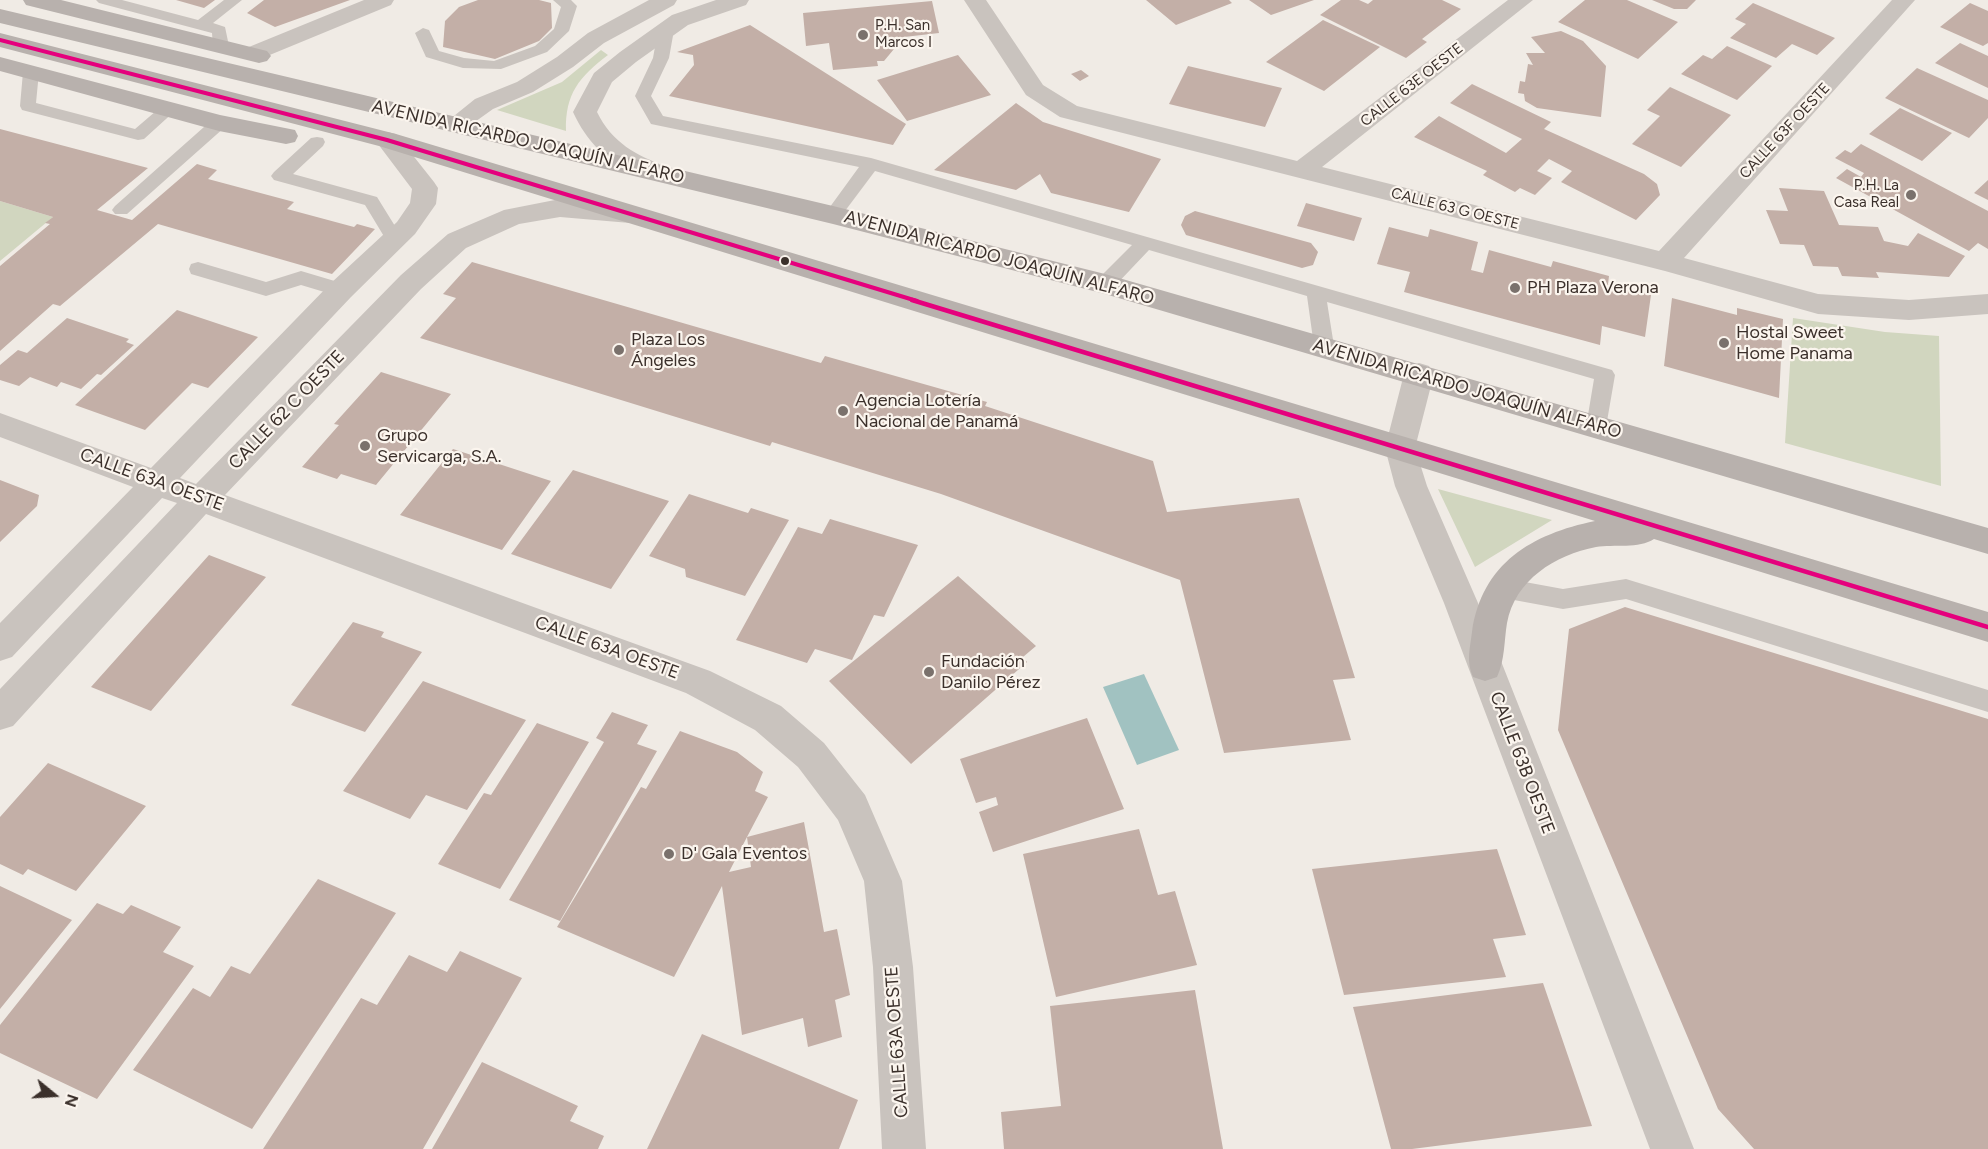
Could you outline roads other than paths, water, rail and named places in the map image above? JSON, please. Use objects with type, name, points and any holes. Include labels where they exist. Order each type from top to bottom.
[{"type":"main road","points":[[34,0],[412,94],[444,109],[456,124]]},
{"type":"main road","name":"AVENIDA RICARDO JOAQUÍN ALFARO","points":[[0,16],[833,215],[1105,284],[1988,541]]},
{"type":"main road","name":"AVENIDA RICARDO JOAQUÍN ALFARO","points":[[0,40],[387,140],[1036,340],[1988,627]]},
{"type":"main road","points":[[0,64],[219,123],[317,142],[347,144],[387,140]]},
{"type":"main road","points":[[1485,666],[1494,608],[1503,588],[1530,559],[1563,541],[1610,531],[1672,531]]},
{"type":"street","points":[[252,54],[383,0]]},
{"type":"street","points":[[456,124],[484,104],[525,87],[565,62],[596,38],[666,0]]},
{"type":"street","points":[[658,173],[623,159],[610,150],[593,132],[585,112],[602,78],[666,30],[680,20],[738,0]]},
{"type":"street","name":"CALLE 63 G OESTE","points":[[975,0],[1034,90],[1069,112],[1665,262],[1818,304],[1909,310],[1988,303]]},
{"type":"street","name":"CALLE 63E OESTE","points":[[1302,170],[1522,0]]},
{"type":"street","name":"CALLE 63F OESTE","points":[[1665,262],[1904,0]]},
{"type":"street","points":[[0,646],[159,483],[341,290],[394,239],[423,204],[425,188],[387,140]]},
{"type":"street","name":"CALLE 62 C OESTE","points":[[0,714],[202,498],[411,282],[457,241],[513,216],[560,208],[630,214]]},
{"type":"street","points":[[1400,448],[1419,374]]},
{"type":"street","name":"CALLE 63A OESTE","points":[[0,424],[698,682],[768,718],[811,755],[852,808],[883,881],[893,968],[904,1149]]},
{"type":"street","name":"CALLE 63B OESTE","points":[[1400,448],[1411,486],[1485,666],[1671,1149]]},
{"type":"lane","points":[[104,0],[220,30],[221,46]]},
{"type":"lane","points":[[201,25],[234,0]]},
{"type":"lane","points":[[423,33],[432,54],[463,63],[495,66],[541,49],[561,31],[569,6],[561,0]]},
{"type":"lane","points":[[666,30],[662,58],[643,96],[657,120],[871,164],[1605,375],[1596,427]]},
{"type":"lane","points":[[31,72],[28,106],[138,135],[169,109]]},
{"type":"lane","points":[[121,210],[219,123]]},
{"type":"lane","points":[[317,142],[280,176],[371,201],[394,239]]},
{"type":"lane","points":[[833,215],[871,164]]},
{"type":"lane","points":[[1105,284],[1145,243]]},
{"type":"lane","points":[[198,269],[266,289],[301,278],[341,290]]},
{"type":"lane","points":[[1316,292],[1324,346]]},
{"type":"lane","points":[[1503,588],[1563,598],[1626,589],[1988,701]]},
{"type":"water","points":[[1144,674],[1179,750],[1137,765],[1103,687]]},
{"type":"place","name":"P.H. San Marcos I","points":[[863,35]]},
{"type":"place","name":"P.H. La Casa Real","points":[[1911,195]]},
{"type":"place","name":"PH Plaza Verona","points":[[1515,288]]},
{"type":"place","name":"Hostal Sweet Home Panama","points":[[1724,343]]},
{"type":"place","name":"Plaza Los Ángeles","points":[[619,350]]},
{"type":"place","name":"Agencia Lotería Nacional de Panamá","points":[[843,411]]},
{"type":"place","name":"Grupo Servicarga, S.A.","points":[[365,446]]},
{"type":"place","name":"Fundación Danilo Pérez","points":[[929,672]]},
{"type":"place","name":"D' Gala Eventos","points":[[669,854]]}]
